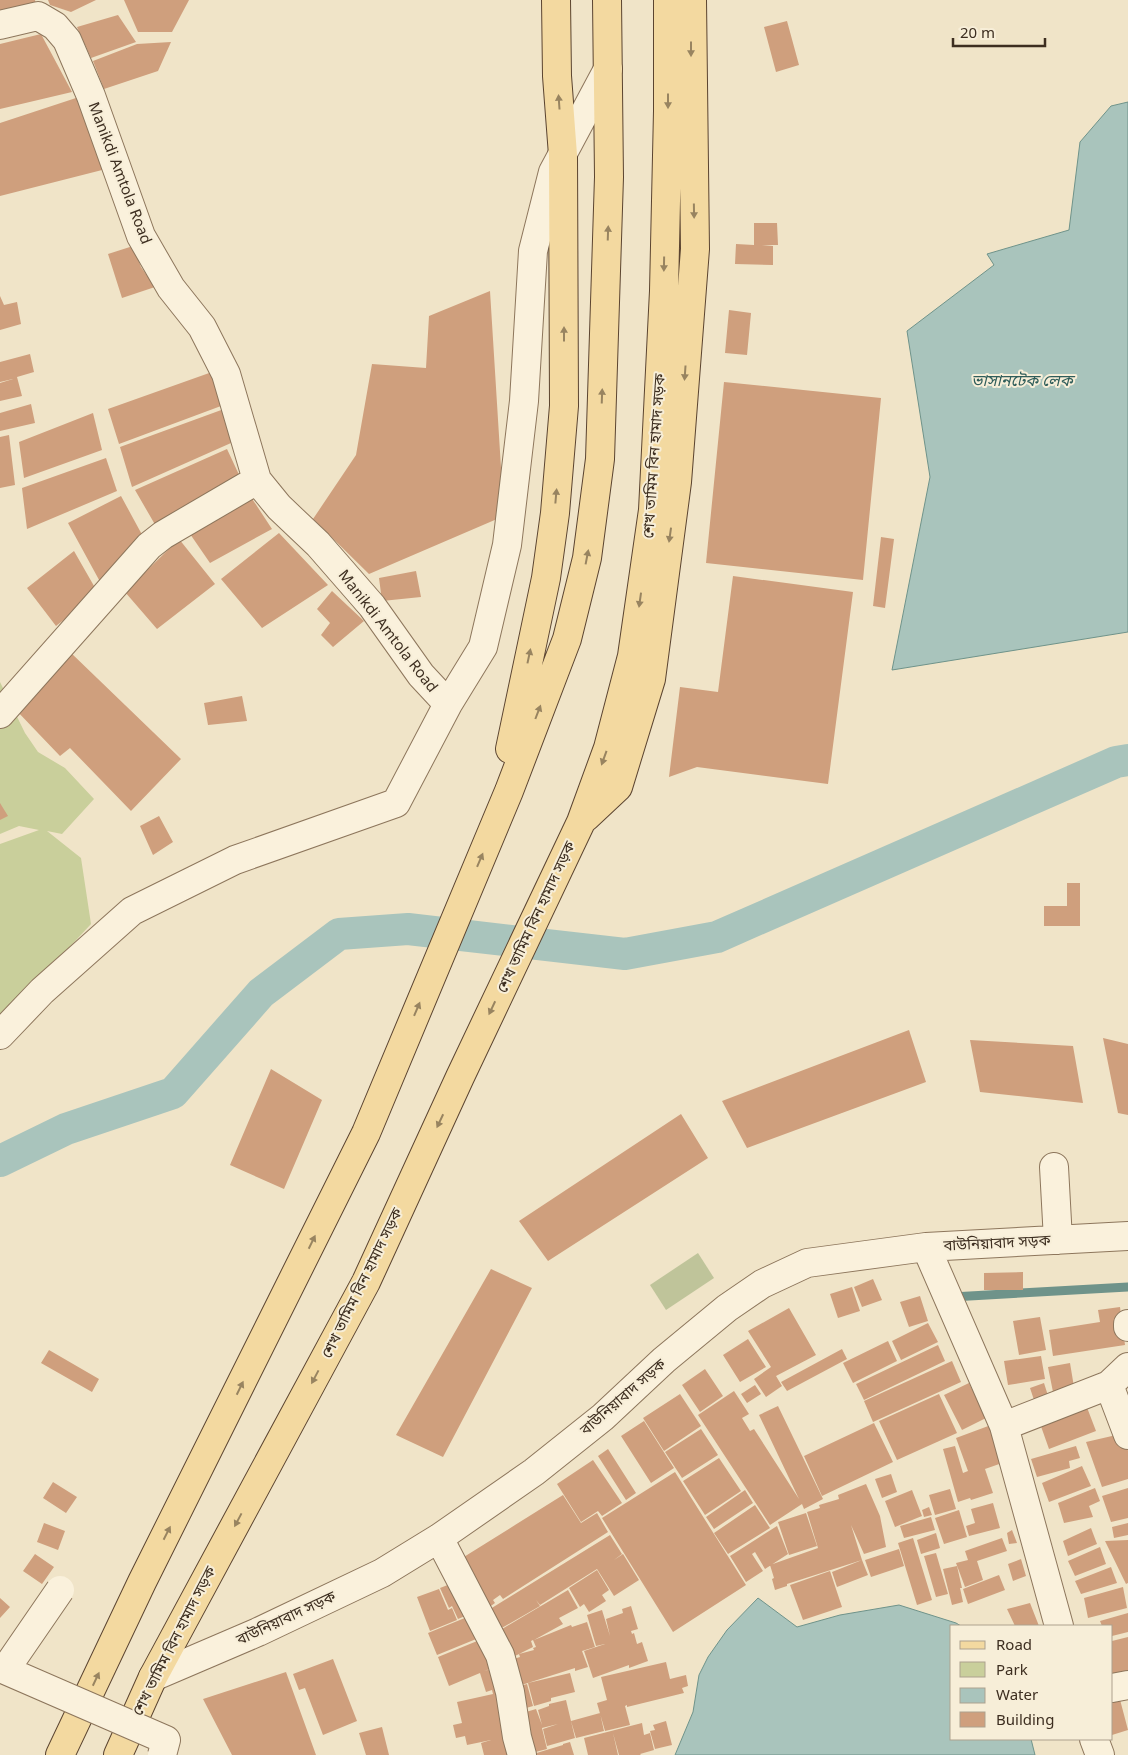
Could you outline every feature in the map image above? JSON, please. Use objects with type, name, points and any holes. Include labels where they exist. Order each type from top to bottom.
[{"type":"main road","points":[[509,791],[510,749],[546,578],[564,406],[563,155],[557,76],[556,0]]},
{"type":"main road","points":[[60,1755],[142,1582],[366,1133],[509,791],[567,639],[587,558],[600,459],[609,178],[607,0]]},
{"type":"main road","name":"শেখ তামিম বিন হামাদ সড়ক","points":[[118,1755],[152,1677],[366,1282],[460,1077],[581,822],[608,748],[632,656],[653,510],[664,291],[668,111],[668,0]]},
{"type":"main road","points":[[581,822],[618,787],[651,679],[677,482],[695,249],[692,0]]},
{"type":"street","name":"Manikdi Amtola Road","points":[[0,25],[38,16],[55,26],[67,40],[91,96],[142,236],[171,288],[202,327],[226,374],[257,480],[279,507],[318,544],[372,606],[421,675],[448,704],[483,647],[507,546],[524,401],[533,251],[553,172],[608,70]]},
{"type":"street","points":[[0,714],[149,546],[164,535],[257,480]]},
{"type":"street","points":[[0,1035],[42,992],[132,911],[235,860],[396,803],[448,704]]},
{"type":"street","points":[[1054,1168],[1058,1240]]},
{"type":"street","name":"বাউনিয়াবাদ সড়ক","points":[[152,1677],[258,1632],[382,1573],[440,1538],[534,1472],[603,1416],[664,1360],[727,1308],[762,1284],[807,1264],[926,1247],[1128,1236]]},
{"type":"street","points":[[926,1247],[1004,1426],[1059,1625]]},
{"type":"street","points":[[1004,1426],[1118,1376],[1128,1435]]},
{"type":"street","points":[[440,1538],[500,1655],[510,1692],[517,1737],[522,1755]]},
{"type":"street","points":[[60,1590],[5,1670],[166,1740],[162,1755]]},
{"type":"street","points":[[1113,1688],[1128,1684]]},
{"type":"street","points":[[1094,1740],[1100,1755]]},
{"type":"green space","points":[[0,682],[25,733],[38,752],[65,768],[94,799],[62,834],[47,831],[81,858],[91,924],[0,1022],[0,844],[39,830],[19,826],[0,834]]},
{"type":"green space","points":[[698,1253],[714,1278],[666,1310],[650,1285]]},
{"type":"water","name":"ভাসানটেক লেক","points":[[1128,102],[1128,632],[892,670],[930,477],[907,331],[994,265],[987,254],[1069,230],[1080,142],[1111,106]]},
{"type":"water","points":[[758,1598],[797,1627],[840,1615],[899,1605],[956,1623],[959,1625],[950,1625],[950,1740],[1031,1740],[1035,1755],[675,1755],[693,1712],[699,1675],[708,1657],[727,1630]]},
{"type":"building","points":[[0,0],[35,0],[37,8],[0,16]]},
{"type":"building","points":[[48,0],[96,0],[71,12],[50,5]]},
{"type":"building","points":[[124,0],[189,0],[172,32],[138,32]]},
{"type":"building","points":[[118,15],[136,42],[91,58],[77,27]]},
{"type":"building","points":[[787,21],[799,65],[776,72],[764,27]]},
{"type":"building","points":[[41,34],[72,92],[0,109],[0,44]]},
{"type":"building","points":[[171,42],[158,71],[104,89],[93,61],[137,44]]},
{"type":"building","points":[[76,98],[106,169],[0,196],[0,123]]},
{"type":"building","points":[[754,223],[777,223],[778,245],[762,245],[773,246],[773,265],[735,264],[736,244],[754,245]]},
{"type":"building","points":[[133,246],[141,267],[155,287],[122,298],[108,254]]},
{"type":"building","points":[[490,291],[504,516],[369,574],[313,519],[356,455],[372,364],[426,368],[429,316]]},
{"type":"building","points":[[0,296],[4,305],[17,302],[21,324],[0,330]]},
{"type":"building","points":[[729,310],[751,313],[747,355],[725,353]]},
{"type":"building","points":[[30,354],[34,372],[17,377],[22,396],[0,401],[0,383],[13,379],[0,382],[0,362]]},
{"type":"building","points":[[212,372],[221,406],[119,444],[108,409]]},
{"type":"building","points":[[724,382],[881,398],[863,580],[706,563]]},
{"type":"building","points":[[31,404],[35,423],[0,431],[0,413]]},
{"type":"building","points":[[224,409],[231,443],[132,487],[120,447]]},
{"type":"building","points":[[93,413],[102,450],[24,478],[19,442]]},
{"type":"building","points":[[9,435],[15,485],[0,488],[0,437]]},
{"type":"building","points":[[227,449],[241,479],[157,528],[135,490]]},
{"type":"building","points":[[106,458],[117,491],[27,529],[22,488]]},
{"type":"building","points":[[249,494],[272,529],[210,563],[188,531]]},
{"type":"building","points":[[121,496],[146,542],[104,589],[68,523]]},
{"type":"building","points":[[279,533],[328,585],[262,628],[221,579]]},
{"type":"building","points":[[881,537],[894,539],[885,608],[873,606]]},
{"type":"building","points":[[179,539],[215,584],[157,629],[125,592]]},
{"type":"building","points":[[74,551],[98,593],[56,626],[27,588]]},
{"type":"building","points":[[416,571],[421,597],[382,601],[379,578]]},
{"type":"building","points":[[733,576],[853,592],[828,784],[697,767],[669,777],[680,687],[718,692]]},
{"type":"building","points":[[332,591],[364,621],[333,647],[321,635],[330,623],[317,609]]},
{"type":"building","points":[[69,651],[181,759],[131,811],[70,748],[60,756],[15,709]]},
{"type":"building","points":[[242,696],[247,721],[208,725],[204,703]]},
{"type":"building","points":[[0,803],[8,816],[0,820]]},
{"type":"building","points":[[159,816],[173,842],[153,855],[140,826]]},
{"type":"building","points":[[1067,883],[1080,883],[1080,926],[1044,926],[1044,906],[1067,906]]},
{"type":"building","points":[[909,1030],[926,1082],[747,1148],[722,1101]]},
{"type":"building","points":[[1103,1038],[1128,1044],[1128,1115],[1118,1113]]},
{"type":"building","points":[[970,1040],[1073,1046],[1083,1103],[980,1092]]},
{"type":"building","points":[[271,1069],[322,1100],[284,1189],[230,1165]]},
{"type":"building","points":[[681,1114],[708,1158],[548,1261],[519,1221]]},
{"type":"building","points":[[491,1269],[532,1288],[443,1457],[396,1435]]},
{"type":"building","points":[[1023,1272],[1023,1290],[984,1290],[984,1273]]},
{"type":"building","points":[[873,1279],[882,1300],[862,1307],[854,1287]]},
{"type":"building","points":[[852,1287],[860,1311],[838,1318],[830,1294]]},
{"type":"building","points":[[920,1296],[928,1321],[909,1327],[900,1302]]},
{"type":"building","points":[[1120,1307],[1125,1345],[1053,1356],[1049,1330],[1100,1322],[1098,1310]]},
{"type":"building","points":[[789,1308],[816,1355],[776,1376],[782,1386],[766,1397],[754,1379],[771,1367],[748,1331]]},
{"type":"building","points":[[1040,1317],[1046,1350],[1019,1355],[1013,1321]]},
{"type":"building","points":[[928,1323],[938,1342],[901,1360],[892,1341]]},
{"type":"building","points":[[748,1339],[766,1367],[740,1382],[723,1355]]},
{"type":"building","points":[[888,1341],[897,1361],[853,1383],[843,1363]]},
{"type":"building","points":[[938,1345],[945,1361],[864,1400],[856,1384]]},
{"type":"building","points":[[842,1349],[847,1359],[787,1391],[781,1382]]},
{"type":"building","points":[[49,1350],[99,1379],[92,1392],[41,1363]]},
{"type":"building","points":[[1041,1356],[1045,1379],[1008,1385],[1004,1361]]},
{"type":"building","points":[[952,1361],[961,1382],[873,1422],[864,1401]]},
{"type":"building","points":[[1070,1363],[1075,1393],[1054,1397],[1048,1367]]},
{"type":"building","points":[[705,1369],[723,1396],[700,1412],[682,1385]]},
{"type":"building","points":[[969,1383],[986,1418],[962,1430],[944,1395]]},
{"type":"building","points":[[1044,1383],[1050,1402],[1036,1406],[1030,1388]]},
{"type":"building","points":[[755,1385],[761,1394],[747,1403],[741,1394]]},
{"type":"building","points":[[734,1391],[749,1414],[742,1418],[750,1431],[754,1429],[799,1499],[759,1415],[778,1406],[823,1499],[804,1509],[802,1504],[770,1525],[698,1415]]},
{"type":"building","points":[[680,1394],[701,1426],[664,1451],[643,1418]]},
{"type":"building","points":[[939,1394],[957,1433],[897,1460],[879,1421]]},
{"type":"building","points":[[1083,1397],[1096,1431],[1049,1449],[1037,1415]]},
{"type":"building","points":[[644,1421],[674,1468],[651,1483],[621,1436]]},
{"type":"building","points":[[874,1423],[893,1462],[822,1496],[804,1456]]},
{"type":"building","points":[[991,1425],[1005,1462],[985,1469],[993,1493],[958,1502],[943,1449],[955,1446],[963,1473],[968,1471],[956,1438]]},
{"type":"building","points":[[701,1429],[718,1455],[682,1478],[665,1452]]},
{"type":"building","points":[[1125,1433],[1128,1451],[1128,1479],[1102,1487],[1086,1442]]},
{"type":"building","points":[[1076,1446],[1080,1458],[1069,1461],[1070,1468],[1037,1477],[1031,1459]]},
{"type":"building","points":[[608,1449],[636,1493],[626,1500],[598,1456]]},
{"type":"building","points":[[719,1458],[741,1491],[705,1515],[683,1481]]},
{"type":"building","points":[[593,1460],[622,1503],[602,1516],[598,1511],[581,1522],[557,1484]]},
{"type":"building","points":[[1082,1466],[1091,1486],[1049,1502],[1042,1483]]},
{"type":"building","points":[[675,1472],[746,1585],[673,1632],[602,1518]]},
{"type":"building","points":[[891,1474],[897,1492],[882,1498],[875,1479]]},
{"type":"building","points":[[53,1482],[77,1497],[66,1513],[43,1498]]},
{"type":"building","points":[[866,1484],[880,1516],[886,1547],[864,1554],[851,1525],[862,1560],[787,1584],[787,1586],[775,1590],[770,1565],[818,1548],[807,1512],[820,1508],[819,1505],[839,1499],[838,1495]]},
{"type":"building","points":[[1095,1488],[1100,1501],[1089,1506],[1093,1517],[1064,1523],[1058,1503]]},
{"type":"building","points":[[1128,1488],[1128,1518],[1111,1522],[1102,1496]]},
{"type":"building","points":[[950,1489],[956,1509],[935,1515],[929,1495]]},
{"type":"building","points":[[745,1490],[753,1503],[714,1529],[706,1517]]},
{"type":"building","points":[[912,1490],[922,1516],[895,1527],[885,1501]]},
{"type":"building","points":[[563,1495],[581,1523],[597,1513],[608,1532],[503,1599],[500,1595],[493,1600],[495,1603],[481,1613],[459,1560]]},
{"type":"building","points":[[993,1503],[1000,1528],[969,1536],[966,1526],[975,1523],[971,1509]]},
{"type":"building","points":[[755,1505],[770,1528],[728,1554],[714,1533]]},
{"type":"building","points":[[929,1507],[932,1515],[924,1517],[922,1510]]},
{"type":"building","points":[[959,1510],[967,1537],[944,1544],[935,1518]]},
{"type":"building","points":[[806,1513],[817,1546],[789,1555],[778,1522]]},
{"type":"building","points":[[931,1517],[935,1530],[904,1538],[900,1526]]},
{"type":"building","points":[[44,1523],[65,1531],[58,1550],[37,1542]]},
{"type":"building","points":[[1128,1523],[1128,1535],[1114,1538],[1112,1527]]},
{"type":"building","points":[[777,1526],[788,1554],[765,1569],[755,1552],[752,1554],[763,1571],[746,1582],[730,1556]]},
{"type":"building","points":[[1091,1528],[1097,1544],[1068,1556],[1063,1541]]},
{"type":"building","points":[[1012,1530],[1017,1543],[1009,1544],[1007,1533]]},
{"type":"building","points":[[936,1533],[940,1548],[921,1554],[917,1540]]},
{"type":"building","points":[[610,1535],[622,1554],[614,1560],[623,1554],[639,1580],[614,1596],[597,1569],[540,1605],[536,1600],[540,1606],[493,1633],[482,1614]]},
{"type":"building","points":[[913,1538],[932,1600],[917,1605],[898,1543]]},
{"type":"building","points":[[1002,1538],[1007,1551],[977,1561],[983,1580],[965,1587],[956,1563],[968,1560],[965,1551]]},
{"type":"building","points":[[1128,1540],[1128,1583],[1126,1584],[1105,1541]]},
{"type":"building","points":[[1100,1547],[1106,1564],[1075,1576],[1068,1561]]},
{"type":"building","points":[[899,1549],[904,1566],[871,1577],[865,1560]]},
{"type":"building","points":[[936,1553],[948,1594],[936,1597],[924,1556]]},
{"type":"building","points":[[35,1554],[54,1567],[42,1584],[23,1571]]},
{"type":"building","points":[[1021,1559],[1026,1576],[1013,1581],[1008,1564]]},
{"type":"building","points":[[862,1560],[868,1575],[837,1587],[832,1572]]},
{"type":"building","points":[[957,1566],[963,1602],[952,1605],[943,1569]]},
{"type":"building","points":[[1111,1567],[1117,1583],[1081,1594],[1075,1581]]},
{"type":"building","points":[[597,1570],[609,1590],[602,1595],[606,1601],[589,1612],[584,1604],[580,1607],[569,1588]]},
{"type":"building","points":[[830,1571],[842,1607],[803,1620],[790,1585]]},
{"type":"building","points":[[999,1575],[1005,1590],[968,1604],[963,1589]]},
{"type":"building","points":[[463,1579],[477,1611],[458,1619],[452,1606],[449,1608],[440,1588]]},
{"type":"building","points":[[1123,1587],[1127,1608],[1088,1618],[1084,1598]]},
{"type":"building","points":[[439,1589],[448,1610],[452,1608],[457,1620],[430,1631],[417,1597]]},
{"type":"building","points":[[568,1590],[578,1608],[559,1618],[563,1624],[534,1640],[571,1625],[572,1627],[587,1622],[595,1647],[582,1651],[588,1667],[575,1671],[575,1668],[512,1688],[504,1662],[520,1657],[519,1654],[505,1661],[492,1635]],"holes":[[[533,1640],[536,1647],[533,1648],[534,1650],[519,1654],[533,1647],[531,1641]]]},
{"type":"building","points":[[0,1598],[10,1607],[0,1618]]},
{"type":"building","points":[[1030,1603],[1039,1625],[1015,1625],[1007,1609]]},
{"type":"building","points":[[631,1606],[638,1629],[631,1631],[632,1634],[634,1633],[637,1644],[642,1642],[648,1661],[629,1668],[629,1665],[593,1678],[584,1651],[605,1644],[596,1646],[587,1615],[602,1610],[610,1636],[606,1619],[623,1613],[622,1609]]},
{"type":"building","points":[[477,1613],[486,1635],[437,1655],[428,1633]]},
{"type":"building","points":[[1128,1613],[1128,1632],[1113,1636],[1113,1625],[1102,1625],[1100,1621]]},
{"type":"building","points":[[487,1637],[499,1666],[484,1671],[499,1667],[505,1685],[494,1689],[504,1687],[518,1755],[484,1755],[481,1743],[491,1740],[467,1745],[465,1736],[456,1738],[453,1725],[462,1723],[457,1702],[493,1694],[492,1690],[486,1692],[480,1673],[449,1686],[438,1657]]},
{"type":"building","points":[[1128,1637],[1128,1671],[1113,1677],[1113,1641]]},
{"type":"building","points":[[333,1659],[357,1721],[323,1735],[305,1688],[299,1690],[293,1674]]},
{"type":"building","points":[[666,1662],[670,1679],[686,1675],[688,1686],[682,1688],[684,1693],[627,1707],[627,1705],[625,1706],[630,1725],[605,1731],[597,1703],[607,1700],[601,1677]]},
{"type":"building","points":[[286,1672],[316,1755],[232,1755],[203,1699]]},
{"type":"building","points":[[570,1673],[575,1692],[551,1698],[551,1701],[534,1706],[528,1683]]},
{"type":"building","points":[[527,1684],[533,1706],[516,1711],[510,1689]]},
{"type":"building","points":[[1118,1692],[1128,1730],[1113,1735],[1113,1694]]},
{"type":"building","points":[[566,1700],[575,1738],[547,1746],[543,1729],[558,1724],[542,1728],[547,1749],[524,1755],[516,1715],[536,1709],[542,1725],[538,1710],[549,1706],[549,1704]]},
{"type":"building","points":[[600,1713],[604,1731],[576,1738],[571,1721]]},
{"type":"building","points":[[666,1721],[672,1745],[655,1749],[650,1731],[655,1730],[653,1725]]},
{"type":"building","points":[[642,1723],[644,1735],[650,1733],[654,1750],[641,1755],[619,1755],[613,1733],[618,1755],[588,1755],[584,1738]]},
{"type":"building","points":[[382,1727],[389,1755],[366,1755],[359,1733]]},
{"type":"building","points":[[570,1742],[574,1755],[530,1755],[563,1745]]},
{"type":"waterway","points":[[0,1161],[66,1129],[173,1093],[261,993],[339,934],[408,929],[625,954],[717,937],[1116,762],[1128,760]]},
{"type":"waterway","points":[[952,1297],[1128,1287]]}]
